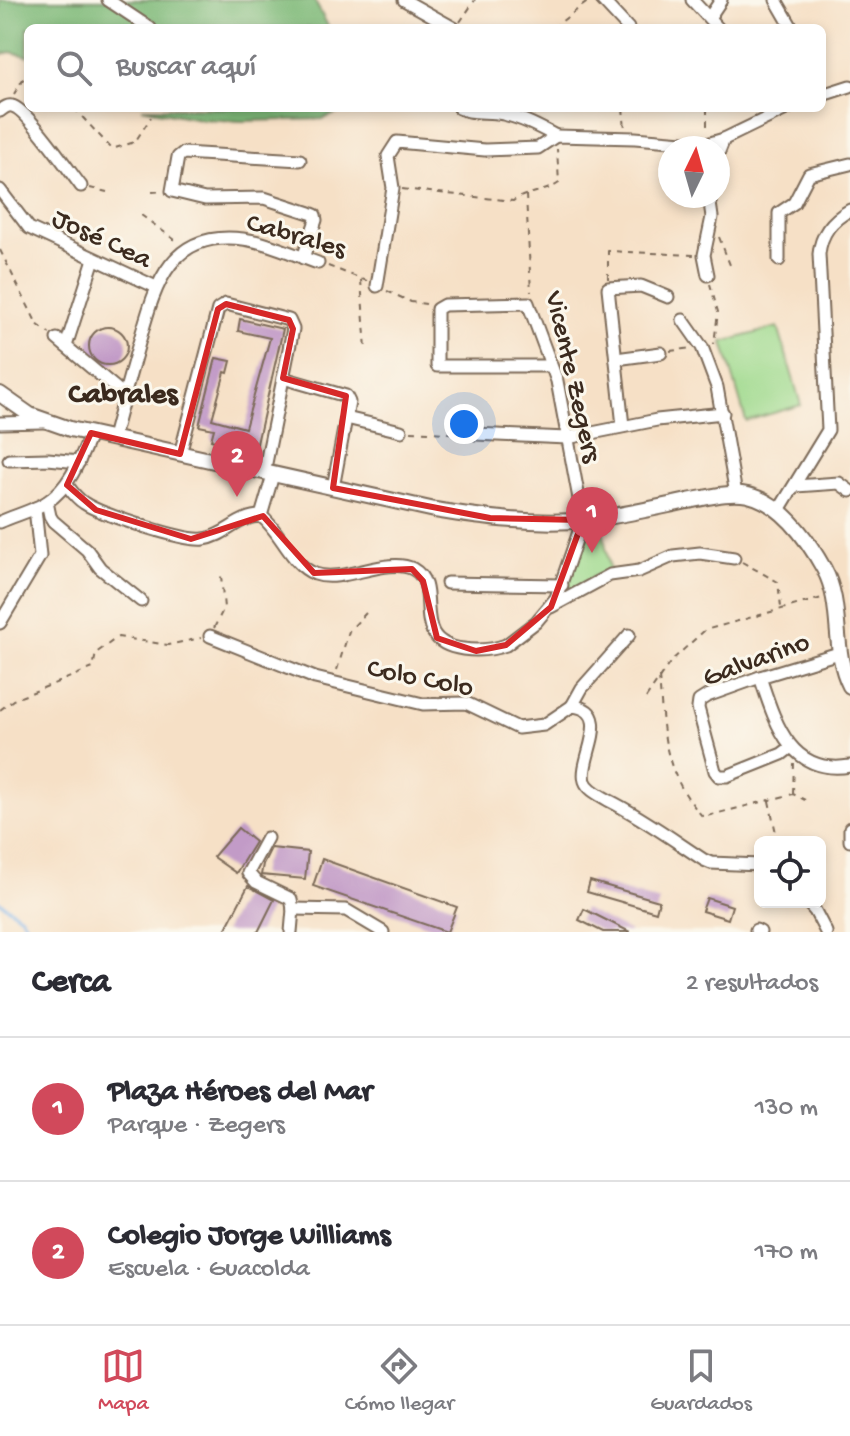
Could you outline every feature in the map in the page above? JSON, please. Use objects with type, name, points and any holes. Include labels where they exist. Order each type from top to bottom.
[{"type":"main road","points":[[0,394],[45,422],[268,474],[435,510],[490,518],[583,520],[736,494],[757,498],[779,510],[816,557],[835,595],[847,681]]},
{"type":"street","points":[[108,0],[144,24]]},
{"type":"street","points":[[404,0],[448,24]]},
{"type":"street","points":[[602,0],[624,24]]},
{"type":"street","points":[[692,0],[714,24]]},
{"type":"street","points":[[709,18],[721,0]]},
{"type":"street","points":[[776,0],[790,24]]},
{"type":"street","points":[[826,94],[850,86]]},
{"type":"street","points":[[4,108],[15,107],[31,122],[81,186]]},
{"type":"street","points":[[506,112],[556,136],[658,140]]},
{"type":"street","points":[[730,136],[780,112]]},
{"type":"street","name":"Cabrales","points":[[377,286],[393,188],[388,156],[397,142],[485,150],[538,148],[556,136]]},
{"type":"street","points":[[300,160],[183,153],[178,157],[172,191],[205,199],[264,198],[315,215],[303,258]]},
{"type":"street","points":[[779,260],[779,213],[794,203],[809,174],[850,164]]},
{"type":"street","name":"José Cea","points":[[0,190],[29,228],[156,287]]},
{"type":"street","points":[[708,275],[704,255],[712,217],[711,208]]},
{"type":"street","points":[[779,510],[828,430],[819,290],[820,240],[832,223],[850,210]]},
{"type":"street","name":"Cabrales","points":[[186,250],[206,242],[241,238],[318,263]]},
{"type":"street","points":[[113,438],[156,287],[171,262],[186,250]]},
{"type":"street","points":[[94,259],[62,342],[124,395]]},
{"type":"street","points":[[623,426],[608,288],[641,286],[668,297]]},
{"type":"street","points":[[528,303],[439,306],[436,313],[437,366],[551,366]]},
{"type":"street","name":"Vicente Zegers","points":[[528,303],[557,381],[583,520]]},
{"type":"street","points":[[180,454],[218,309],[226,304],[289,320],[293,329],[261,516]]},
{"type":"street","points":[[683,320],[702,347],[723,413],[736,494]]},
{"type":"street","points":[[616,359],[661,353]]},
{"type":"street","points":[[283,378],[346,396],[349,402],[333,488]]},
{"type":"street","points":[[475,434],[567,438],[623,426],[723,413]]},
{"type":"street","points":[[346,418],[401,431]]},
{"type":"street","points":[[0,423],[45,422]]},
{"type":"street","points":[[0,522],[47,502],[67,485],[91,433]]},
{"type":"street","points":[[9,460],[79,462]]},
{"type":"street","points":[[796,486],[839,483],[850,491]]},
{"type":"street","points":[[67,485],[81,501],[96,510],[191,539],[209,539],[242,518],[261,516]]},
{"type":"street","points":[[47,502],[53,521],[87,550],[100,568],[141,601]]},
{"type":"street","points":[[0,623],[40,556],[35,508]]},
{"type":"street","points":[[261,516],[306,568],[314,573],[334,575],[399,566],[412,569],[423,581],[432,632],[454,648],[476,651],[506,645],[551,607],[610,575],[639,571],[680,554],[734,558]]},
{"type":"street","points":[[551,607],[562,585],[583,520]]},
{"type":"street","points":[[447,583],[562,585]]},
{"type":"street","points":[[629,635],[582,688],[572,706],[582,708],[593,720],[594,732],[584,775],[589,788],[637,815],[704,860],[754,865]]},
{"type":"street","name":"Colo Colo","points":[[210,636],[333,683],[423,704],[466,703],[518,728],[544,725],[572,706]]},
{"type":"street","name":"Galvarino","points":[[793,748],[727,776],[719,776],[698,708],[699,701],[760,677],[844,656]]},
{"type":"street","points":[[760,677],[775,724],[793,748],[822,767],[850,766]]},
{"type":"street","points":[[850,828],[850,841]]},
{"type":"street","points":[[267,838],[248,873],[256,882],[291,899],[291,932]]},
{"type":"street","points":[[812,908],[826,932]]},
{"type":"street","points":[[293,909],[346,910],[383,932]]},
{"type":"path","points":[[458,24],[475,0]]},
{"type":"path","points":[[558,24],[590,0]]},
{"type":"path","points":[[565,19],[567,24]]},
{"type":"path","points":[[4,108],[24,77]]},
{"type":"path","points":[[78,112],[112,149],[135,142],[151,117]]},
{"type":"path","points":[[623,112],[625,138]]},
{"type":"path","points":[[707,112],[707,136]]},
{"type":"path","points":[[393,188],[513,201],[526,193],[553,188],[559,183],[556,136]]},
{"type":"path","points":[[81,186],[107,192]]},
{"type":"path","name":"Vicente Zegers","points":[[526,193],[531,295],[528,303]]},
{"type":"path","points":[[141,215],[165,230],[186,250]]},
{"type":"path","points":[[712,217],[730,265]]},
{"type":"path","points":[[0,250],[37,324],[62,342]]},
{"type":"path","points":[[608,288],[608,251],[704,255]]},
{"type":"path","name":"Cabrales","points":[[318,263],[377,286]]},
{"type":"path","points":[[661,353],[715,344],[718,312],[708,275]]},
{"type":"path","name":"Cabrales","points":[[361,278],[366,350]]},
{"type":"path","points":[[377,286],[411,302],[439,306]]},
{"type":"path","points":[[401,431],[475,434]]},
{"type":"path","points":[[734,558],[778,582],[781,608]]},
{"type":"path","points":[[0,710],[13,700],[93,668],[96,653],[118,637],[168,645],[210,636],[224,608],[221,576]]},
{"type":"path","points":[[646,698],[671,661],[705,630],[835,595]]},
{"type":"path","points":[[333,683],[349,631],[366,613]]},
{"type":"path","points":[[793,748],[793,794]]},
{"type":"path","points":[[769,799],[775,836]]},
{"type":"highlighted area","points":[[226,304],[289,320],[293,329],[283,378],[346,396],[333,488],[490,518],[583,520],[551,607],[506,645],[476,651],[437,638],[423,581],[412,569],[314,573],[263,516],[191,539],[96,510],[67,485],[91,433],[180,454],[218,309]]},
{"type":"green space","points":[[0,0],[314,0],[327,24],[24,24],[24,55],[10,52],[0,55]]},
{"type":"green space","points":[[163,112],[340,112],[323,119],[200,119]]},
{"type":"green space","points":[[778,327],[801,405],[746,421],[723,342]]},
{"type":"green space","points":[[603,531],[610,571],[595,576],[562,596],[583,534]]},
{"type":"building","points":[[240,319],[283,329],[256,448],[223,439],[222,443],[211,440],[214,429],[199,426],[216,358],[231,361],[212,419],[245,428],[270,338],[238,331]]},
{"type":"building","points":[[108,327],[122,332],[127,346],[122,360],[108,365],[94,360],[89,346],[94,332]]},
{"type":"building","points":[[238,828],[255,842],[236,873],[213,857]]},
{"type":"building","points":[[271,848],[308,852],[305,879],[261,875]]},
{"type":"building","points":[[322,859],[457,907],[447,932],[313,886]]},
{"type":"building","points":[[590,881],[659,901],[656,912],[587,892]]},
{"type":"building","points":[[248,886],[274,900],[258,932],[224,932]]},
{"type":"building","points":[[707,898],[732,906],[728,919],[702,911]]},
{"type":"building","points":[[584,909],[630,932],[603,932],[579,920]]},
{"type":"waterway","points":[[0,902],[21,917],[32,932]]},
{"type":"place","name":"Colegio Jorge Williams","points":[[237,497]]},
{"type":"place","name":"Plaza Héroes del Mar","points":[[592,553]]},
{"type":"district","name":"Cabrales","points":[[123,392]]}]
